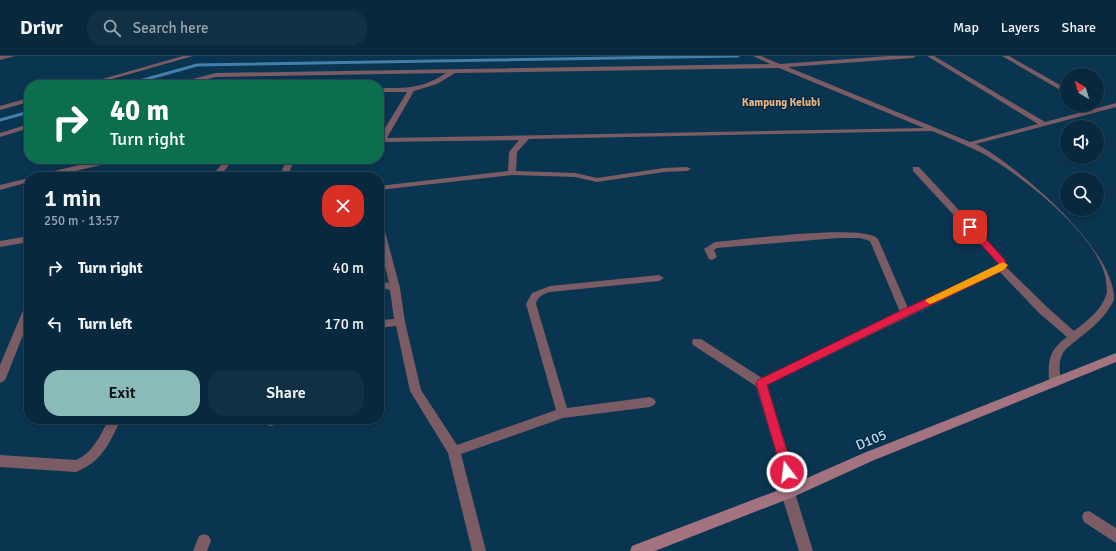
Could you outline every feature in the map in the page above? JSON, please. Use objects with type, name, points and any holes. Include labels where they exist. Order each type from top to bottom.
[{"type":"street","points":[[0,58],[12,56]]},
{"type":"street","points":[[102,80],[190,56]]},
{"type":"street","points":[[756,56],[969,144],[1009,167],[1056,201],[1081,222],[1099,244],[1107,257],[1112,273],[1113,290],[1102,314],[1060,348],[1055,355],[1053,363],[1055,382]]},
{"type":"street","points":[[191,80],[216,75],[781,66],[913,56]]},
{"type":"street","points":[[930,56],[1042,123]]},
{"type":"street","points":[[1005,56],[1060,88]]},
{"type":"street","points":[[384,90],[411,90],[435,83],[454,71]]},
{"type":"street","points":[[384,134],[411,90]]},
{"type":"street","points":[[0,108],[24,101]]},
{"type":"street","points":[[1104,108],[1116,105]]},
{"type":"street","points":[[969,144],[1042,123],[1089,112]]},
{"type":"street","points":[[0,135],[24,128]]},
{"type":"street","points":[[384,140],[934,130]]},
{"type":"street","points":[[512,173],[511,152],[527,137]]},
{"type":"street","points":[[61,172],[94,164]]},
{"type":"street","points":[[219,172],[226,164]]},
{"type":"street","points":[[384,187],[512,173],[575,175],[597,180],[664,170],[687,169]]},
{"type":"street","points":[[916,169],[1002,262],[1003,267],[1001,268]]},
{"type":"street","points":[[0,188],[24,181]]},
{"type":"street","points":[[712,257],[709,249],[715,245],[794,237],[837,235],[866,236],[874,239],[906,312]]},
{"type":"street","points":[[0,244],[24,240]]},
{"type":"street","points":[[384,244],[395,288],[400,322],[416,391],[454,452],[479,551]]},
{"type":"street","points":[[1001,268],[1043,310],[1074,337]]},
{"type":"street","points":[[761,383],[906,312],[1001,268]]},
{"type":"street","points":[[563,414],[531,304],[533,298],[539,292],[550,289],[660,278]]},
{"type":"street","points":[[384,285],[395,288]]},
{"type":"street","points":[[0,378],[24,320]]},
{"type":"street","points":[[384,324],[400,322]]},
{"type":"street","points":[[697,342],[761,383],[787,469],[788,493],[806,551]]},
{"type":"street","name":"D105","points":[[637,551],[788,493],[868,457],[1115,358]]},
{"type":"street","points":[[454,452],[563,414],[650,402]]},
{"type":"street","points":[[0,461],[76,466],[82,465],[93,457],[112,424]]},
{"type":"street","points":[[1089,517],[1116,536]]},
{"type":"waterway","points":[[143,80],[197,65],[738,56]]},
{"type":"waterway","points":[[0,120],[24,113]]},
{"type":"slow traffic","points":[[930,301],[1001,268],[1003,265]]},
{"type":"district","name":"Kampung Kelubi","points":[[781,102]]},
{"type":"route","points":[[787,472],[761,383],[906,312],[1003,267],[1002,262],[970,227]]}]
